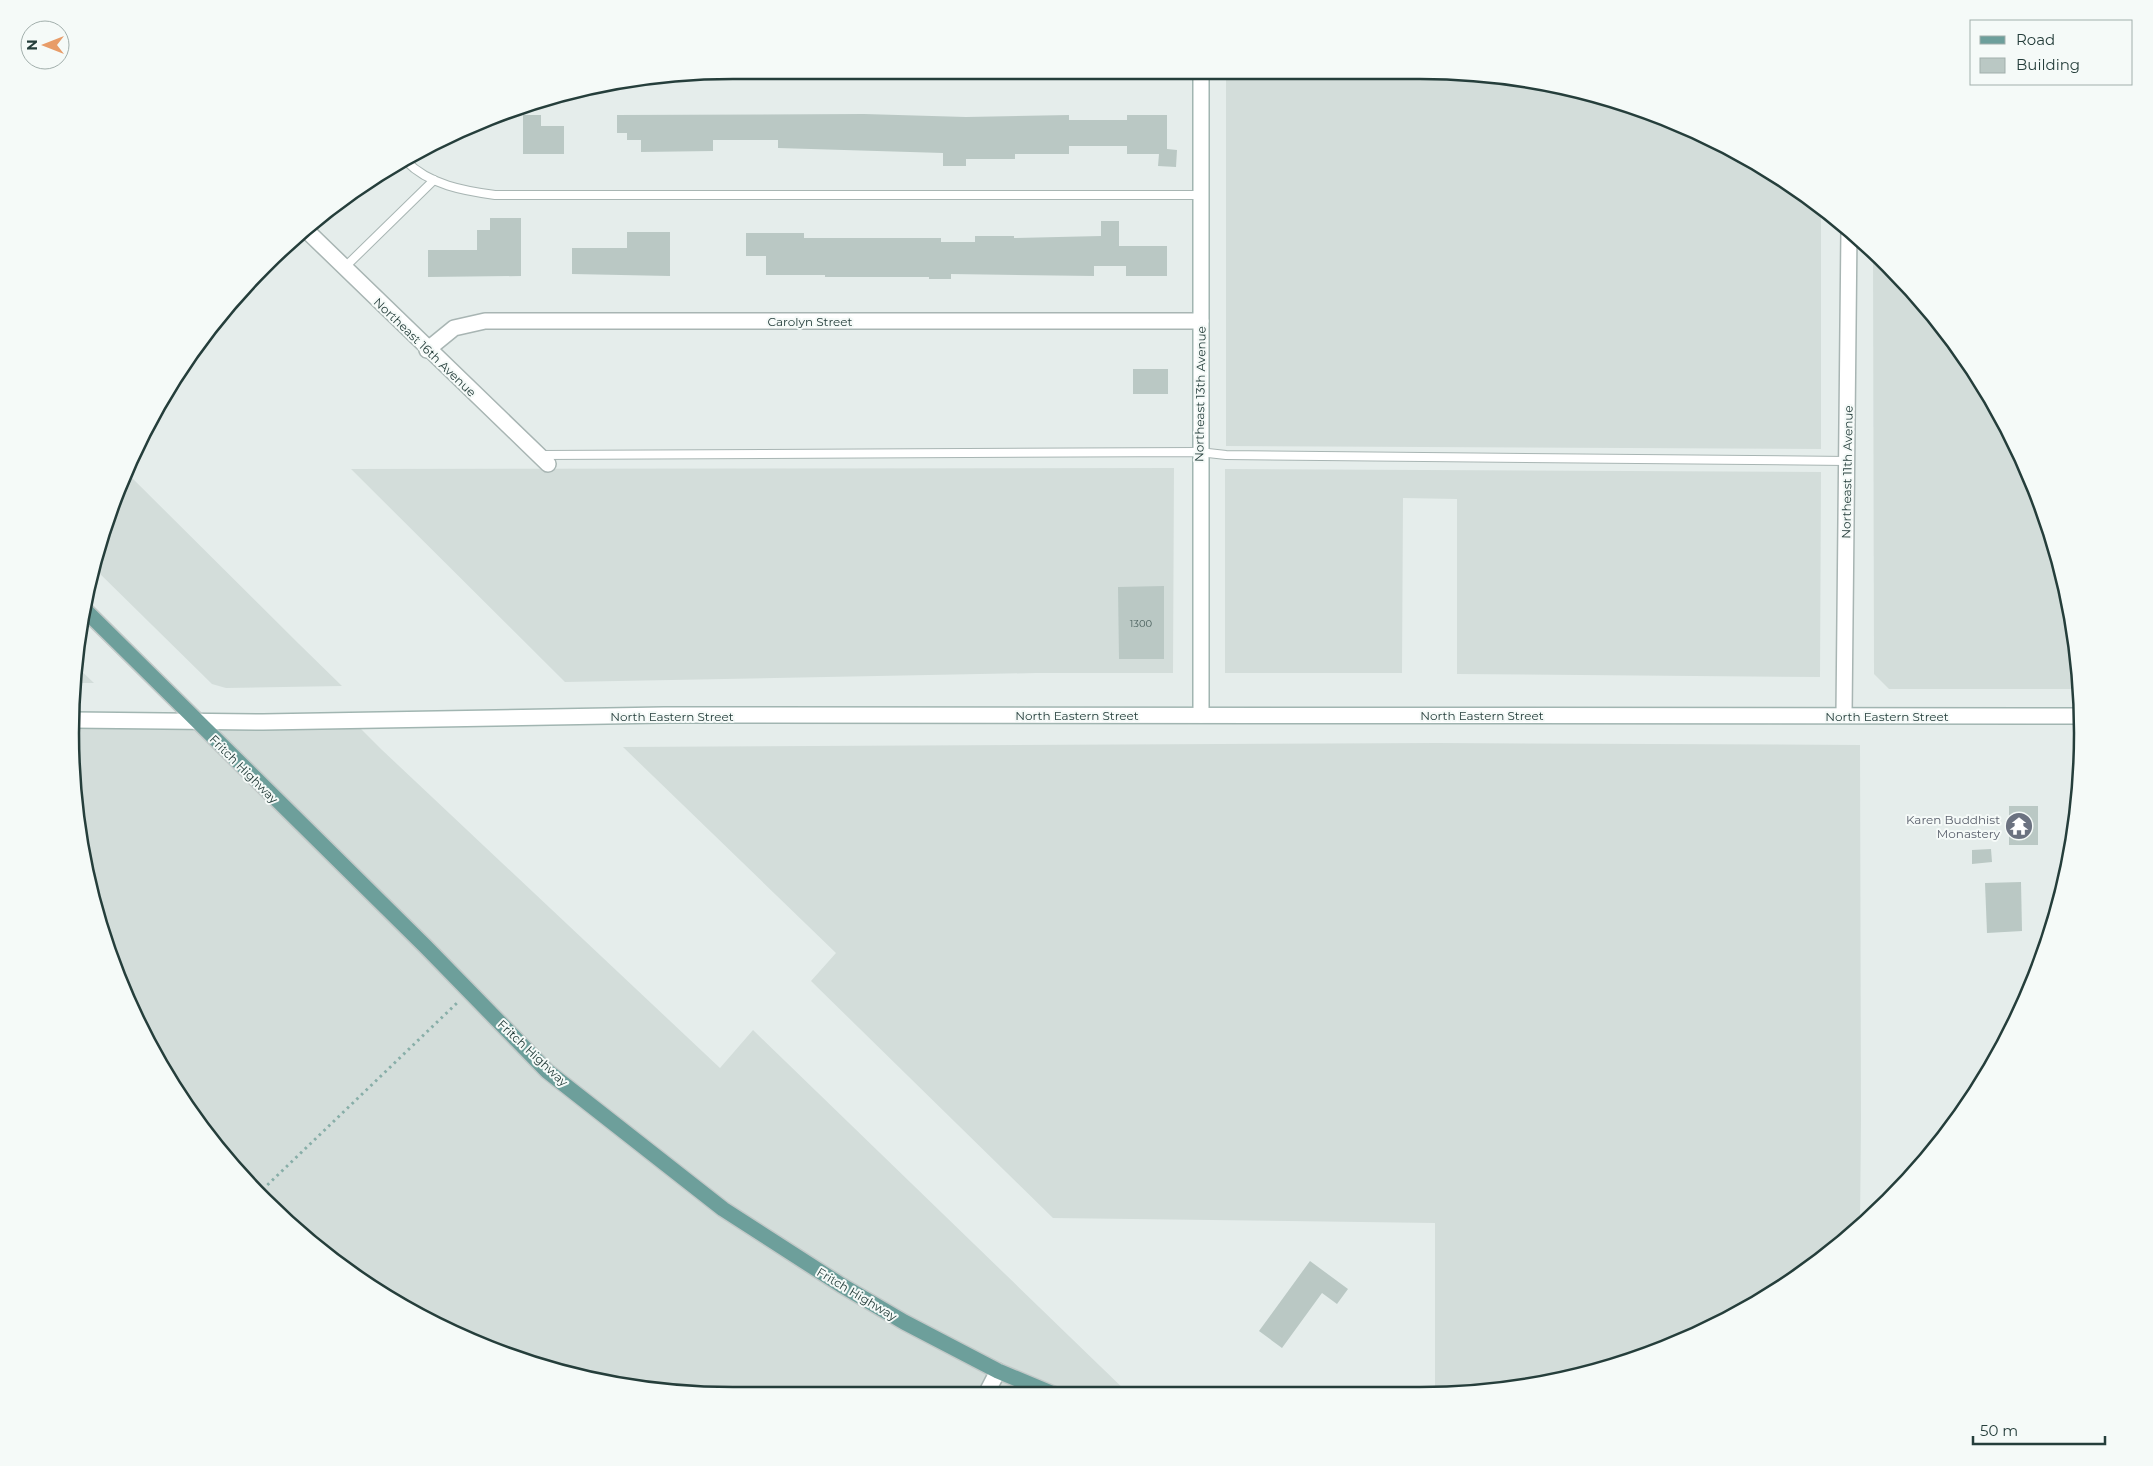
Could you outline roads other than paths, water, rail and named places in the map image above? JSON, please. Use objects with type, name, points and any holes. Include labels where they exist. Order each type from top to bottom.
[{"type":"main road","name":"Fritch Highway","points":[[89,614],[469,991],[547,1071],[723,1209],[880,1308],[998,1371],[1036,1387]]},
{"type":"street","name":"Northeast 13th Avenue","points":[[1201,79],[1199,452],[1201,715]]},
{"type":"street","name":"Northeast 16th Avenue","points":[[310,234],[427,350],[543,460]]},
{"type":"street","name":"Northeast 11th Avenue","points":[[1844,715],[1849,239]]},
{"type":"street","name":"Carolyn Street","points":[[427,350],[454,328],[485,321],[1201,321]]},
{"type":"street","name":"North Eastern Street","points":[[79,720],[196,721],[664,715],[2074,716]]},
{"type":"street","points":[[990,1387],[998,1371]]},
{"type":"lane","points":[[410,164],[434,180],[468,192],[495,195],[1201,195]]},
{"type":"lane","points":[[344,268],[434,180]]},
{"type":"lane","points":[[543,460],[1199,452],[1226,455],[1847,461]]},
{"type":"place","name":"Karen Buddhist Monastery","points":[[2019,826]]}]
